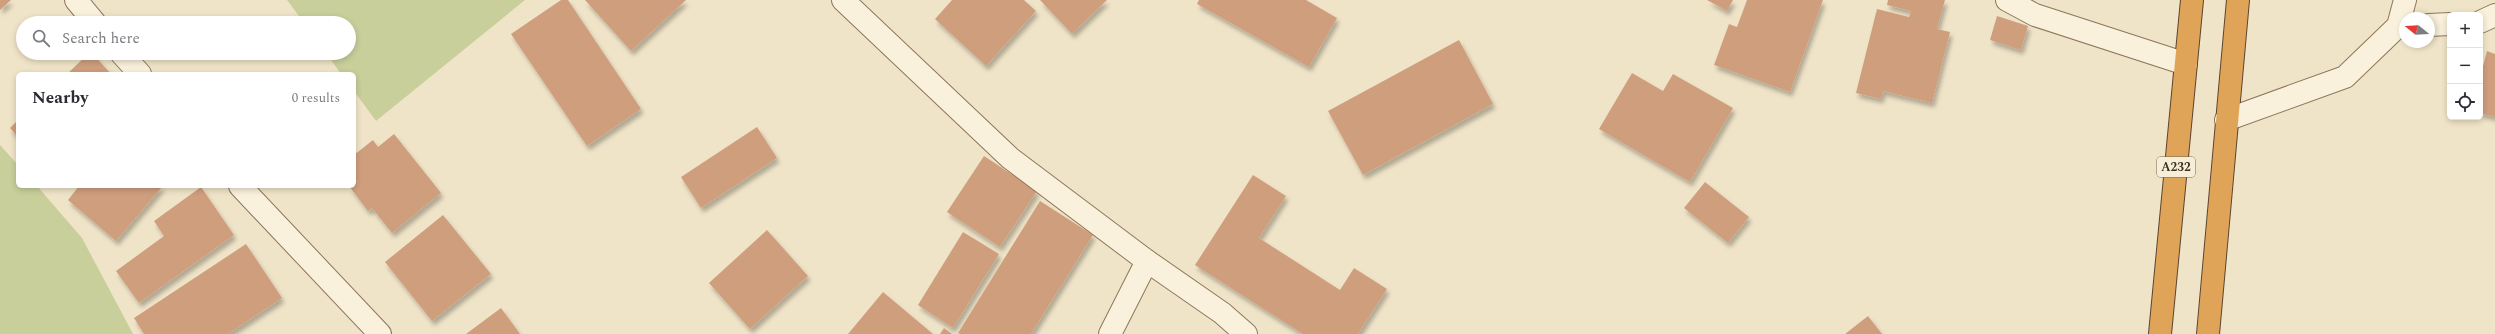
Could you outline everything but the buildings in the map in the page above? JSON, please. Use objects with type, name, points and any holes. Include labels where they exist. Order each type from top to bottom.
[{"type":"highway","name":"A232","points":[[2160,334],[2192,0]]},
{"type":"highway","points":[[2208,334],[2226,120],[2238,0]]},
{"type":"street","points":[[76,0],[89,16]]},
{"type":"street","points":[[843,0],[1010,158],[1147,260],[1222,313],[1246,334]]},
{"type":"street","points":[[2007,0],[2035,14],[2186,64]]},
{"type":"street","points":[[2403,12],[2405,0]]},
{"type":"street","points":[[2483,21],[2495,15]]},
{"type":"street","points":[[2435,25],[2447,24]]},
{"type":"street","points":[[2226,120],[2345,77],[2399,28]]},
{"type":"street","points":[[127,60],[138,72]]},
{"type":"street","points":[[242,188],[380,334]]},
{"type":"street","points":[[1110,334],[1147,260]]},
{"type":"green space","points":[[287,0],[525,0],[376,121],[356,94],[356,72],[340,72],[331,60],[356,60],[356,16],[299,16]]},
{"type":"green space","points":[[0,145],[16,163],[16,188],[39,188],[82,238],[133,334],[0,334]]}]
